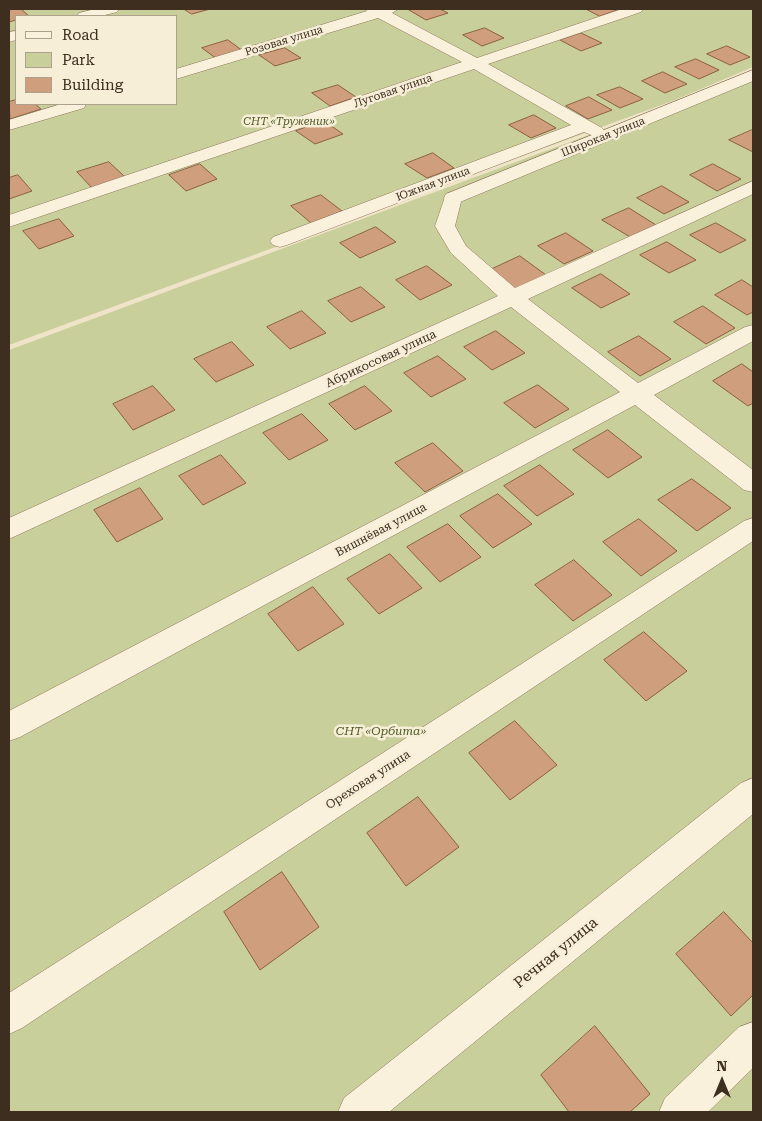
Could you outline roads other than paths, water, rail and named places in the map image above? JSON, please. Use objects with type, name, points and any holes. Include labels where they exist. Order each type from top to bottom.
[{"type":"street","points":[[88,15],[112,9]]},
{"type":"street","name":"Луговая улица","points":[[9,221],[636,9]]},
{"type":"street","points":[[381,10],[604,136]]},
{"type":"street","name":"Розовая улица","points":[[178,73],[381,10]]},
{"type":"street","name":"Широкая улица","points":[[514,299],[458,249],[445,226],[453,198],[753,75]]},
{"type":"street","points":[[9,125],[75,105]]},
{"type":"street","name":"Южная улица","points":[[280,241],[585,126]]},
{"type":"street","name":"Абрикосовая улица","points":[[9,529],[514,299],[753,187]]},
{"type":"street","points":[[514,299],[753,482]]},
{"type":"street","name":"Вишнёвая улица","points":[[9,727],[753,332]]},
{"type":"street","name":"Ореховая улица","points":[[9,1015],[753,528]]},
{"type":"street","name":"Речная улица","points":[[358,1112],[753,794]]},
{"type":"street","points":[[679,1112],[753,1040]]},
{"type":"park label","name":"СНТ «Труженик»","points":[[289,122]]},
{"type":"park label","name":"СНТ «Орбита»","points":[[381,731]]}]
